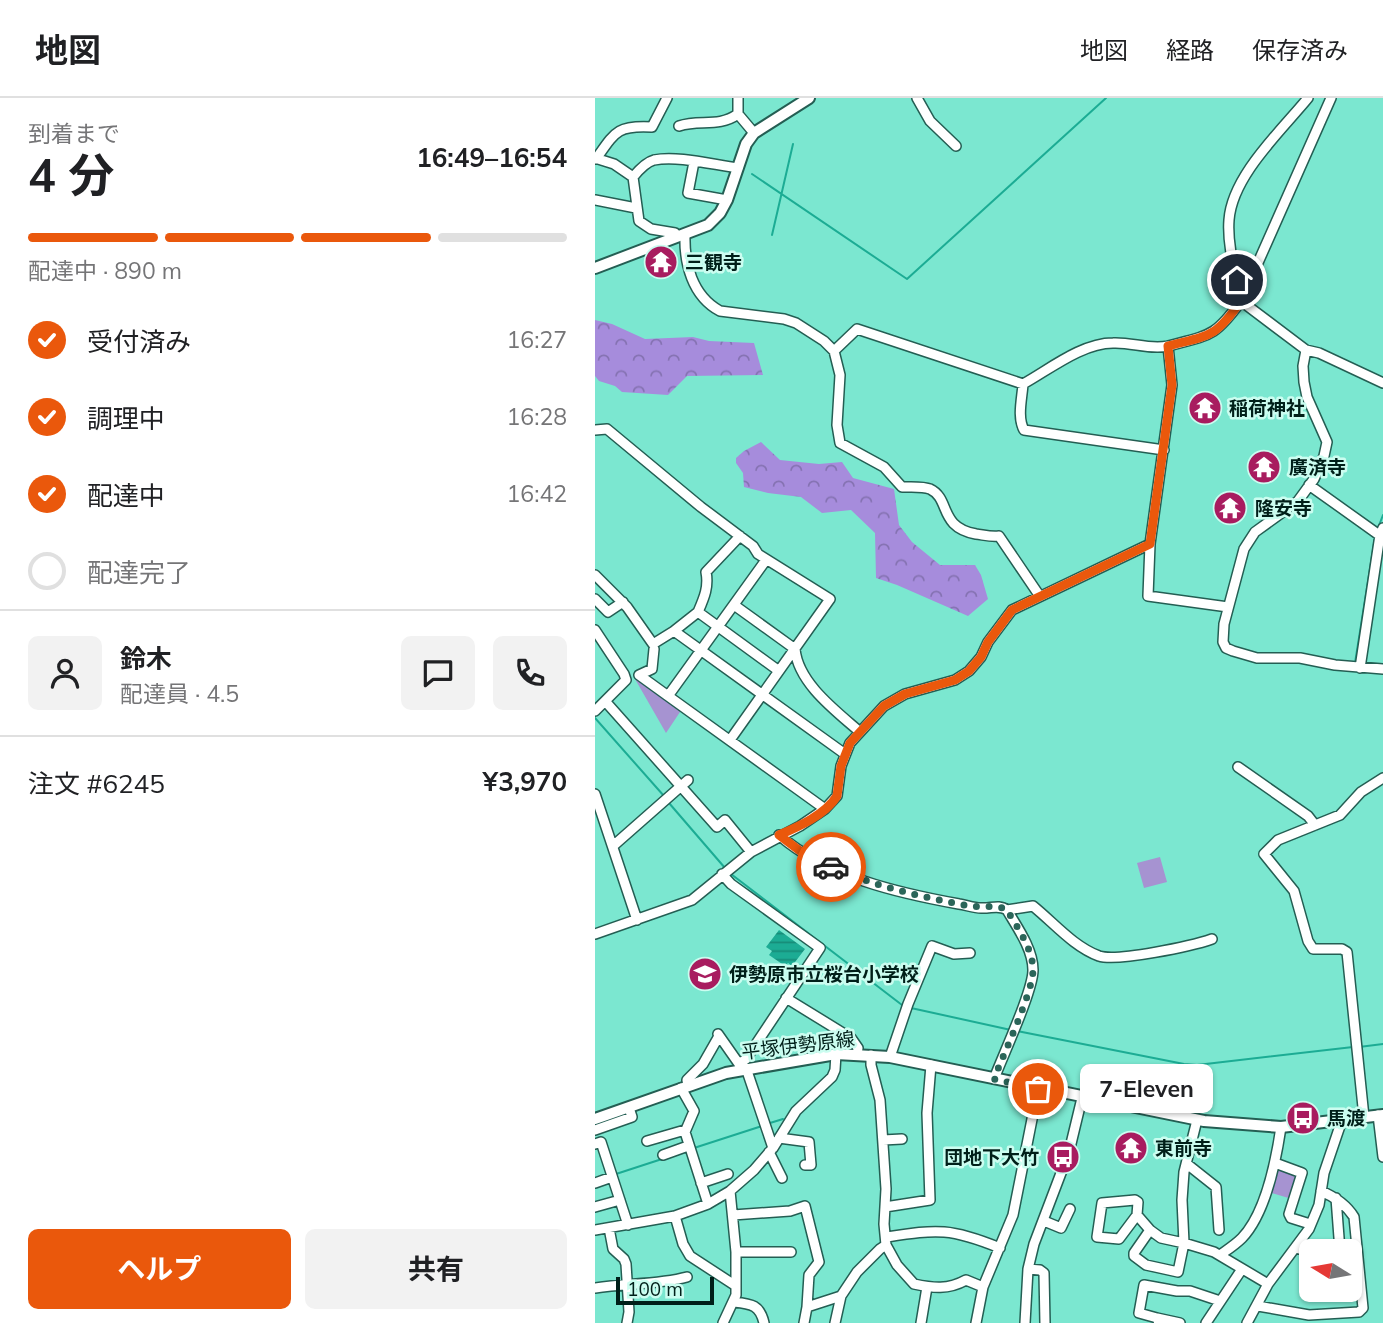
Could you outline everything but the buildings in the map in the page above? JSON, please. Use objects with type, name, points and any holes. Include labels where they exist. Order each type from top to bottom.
[{"type":"main road","points":[[595,268],[708,225],[727,201],[737,168],[754,133],[809,98]]},
{"type":"main road","name":"平塚伊勢原線","points":[[595,1119],[742,1067],[836,1054],[890,1057],[1197,1121],[1281,1127],[1380,1115]]},
{"type":"street","points":[[633,177],[614,164],[595,158],[613,135],[629,126],[652,127],[667,98]]},
{"type":"street","points":[[738,98],[738,114],[754,133]]},
{"type":"street","points":[[917,98],[930,121],[956,146]]},
{"type":"street","points":[[1308,98],[1250,169],[1233,200],[1229,221],[1230,238],[1241,301],[1306,350],[1319,353],[1383,383]]},
{"type":"street","points":[[834,351],[857,329],[1023,384],[1081,351],[1102,345],[1113,343],[1145,348],[1168,346],[1211,335],[1225,323],[1241,301],[1331,98]]},
{"type":"street","points":[[682,127],[692,122],[727,122],[738,114]]},
{"type":"street","points":[[633,177],[652,160],[737,168]]},
{"type":"street","points":[[694,162],[688,193],[727,201]]},
{"type":"street","points":[[633,177],[639,222],[681,235],[688,272],[711,306],[720,311],[796,323],[824,341],[834,351],[840,375],[837,425],[840,443],[884,467],[902,487],[929,488],[936,494],[953,524],[959,528],[999,536],[1039,595]]},
{"type":"street","points":[[595,200],[636,208]]},
{"type":"street","points":[[1168,346],[1172,385],[1150,544],[1147,596],[1228,607]]},
{"type":"street","points":[[1306,350],[1303,366],[1307,397],[1327,443],[1324,456],[1298,501],[1263,525],[1250,539],[1241,557],[1228,607],[1223,642],[1226,648],[1257,658],[1300,658],[1383,669]]},
{"type":"street","points":[[1023,384],[1020,412],[1021,427],[1024,430],[1164,450]]},
{"type":"street","points":[[595,430],[607,429],[766,560],[830,599],[730,740]]},
{"type":"street","points":[[1309,485],[1382,533],[1360,668]]},
{"type":"street","points":[[595,575],[623,602],[653,645],[698,612],[706,594],[706,572],[740,536]]},
{"type":"street","points":[[595,934],[692,900],[751,852],[800,826],[825,809],[837,796],[845,754],[860,732],[884,706],[894,699],[955,680],[969,671],[1012,610],[1150,544]]},
{"type":"street","points":[[668,696],[766,560]]},
{"type":"street","points":[[595,599],[608,612],[623,602]]},
{"type":"street","points":[[734,605],[795,649],[796,657],[815,691],[860,732]]},
{"type":"street","points":[[698,612],[779,671]]},
{"type":"street","points":[[595,630],[626,680]]},
{"type":"street","points":[[674,631],[845,754]]},
{"type":"street","points":[[595,711],[626,680],[652,668],[653,649]]},
{"type":"street","points":[[639,675],[825,809]]},
{"type":"street","points":[[605,701],[685,783],[717,827],[725,820],[751,852]]},
{"type":"street","points":[[1238,766],[1308,816],[1315,825]]},
{"type":"street","points":[[1364,1117],[1347,952],[1342,949],[1313,949],[1305,932],[1294,891],[1264,854],[1278,841],[1340,815],[1361,792],[1383,778]]},
{"type":"street","points":[[613,846],[685,783]]},
{"type":"street","points":[[595,794],[637,920]]},
{"type":"street","points":[[779,835],[808,857],[859,879],[938,900],[981,908],[1002,906],[1007,910],[1024,939],[1033,969],[1023,1004],[994,1079]]},
{"type":"street","points":[[722,874],[731,884],[820,948],[742,1067]]},
{"type":"street","points":[[1007,910],[1033,906],[1070,938],[1100,956],[1126,956],[1195,945],[1212,939]]},
{"type":"street","points":[[890,1057],[932,946],[954,954],[970,953]]},
{"type":"street","points":[[786,998],[851,1038],[858,1048],[857,1054]]},
{"type":"street","points":[[708,1204],[688,1146],[685,1130],[694,1111],[685,1087],[687,1080],[702,1064],[718,1034],[742,1067],[782,1178]]},
{"type":"street","points":[[595,1230],[675,1216],[708,1204],[730,1191],[754,1170],[771,1150],[796,1111],[832,1077],[836,1054]]},
{"type":"street","points":[[871,1055],[880,1100],[884,1224],[887,1241],[897,1265],[913,1284],[953,1287],[966,1280],[983,1287]]},
{"type":"street","points":[[885,1207],[930,1200],[927,1114],[931,1065]]},
{"type":"street","points":[[976,1323],[983,1287],[1013,1214],[1038,1089]]},
{"type":"street","points":[[1025,1323],[1028,1269],[1034,1244],[1069,1152],[1082,1098]]},
{"type":"street","points":[[694,1111],[706,1107]]},
{"type":"street","points":[[595,1130],[632,1117],[629,1108]]},
{"type":"street","points":[[1380,1115],[1383,1157]]},
{"type":"street","points":[[1247,1323],[1268,1284],[1295,1248],[1319,1205],[1324,1173],[1342,1120]]},
{"type":"street","points":[[1150,1230],[1134,1253],[1135,1256],[1146,1265],[1178,1272],[1184,1243],[1182,1200],[1197,1121]]},
{"type":"street","points":[[1220,1255],[1243,1237],[1255,1219],[1275,1163],[1281,1127]]},
{"type":"street","points":[[647,1142],[685,1130]]},
{"type":"street","points":[[779,1138],[809,1142],[810,1165]]},
{"type":"street","points":[[883,1140],[902,1139]]},
{"type":"street","points":[[595,1144],[601,1142],[628,1225]]},
{"type":"street","points":[[663,1155],[688,1146]]},
{"type":"street","points":[[595,1159],[605,1156]]},
{"type":"street","points":[[1275,1163],[1302,1173],[1289,1214],[1291,1218],[1310,1224]]},
{"type":"street","points":[[1187,1164],[1216,1186],[1216,1228]]},
{"type":"street","points":[[701,1183],[728,1174]]},
{"type":"street","points":[[595,1183],[612,1177]]},
{"type":"street","points":[[723,1323],[734,1302],[736,1286],[736,1252],[730,1191]]},
{"type":"street","points":[[1258,1306],[1309,1315],[1359,1312],[1363,1308],[1354,1217],[1336,1198],[1321,1191]]},
{"type":"street","points":[[1336,1198],[1339,1239]]},
{"type":"street","points":[[595,1208],[620,1200]]},
{"type":"street","points":[[1135,1200],[1138,1202],[1136,1215],[1119,1239],[1097,1237],[1102,1203],[1135,1200]]},
{"type":"street","points":[[733,1215],[790,1211],[805,1206],[819,1262],[809,1275],[804,1323]]},
{"type":"street","points":[[1044,1221],[1063,1229],[1070,1209]]},
{"type":"street","points":[[1136,1215],[1161,1238],[1220,1255],[1268,1284]]},
{"type":"street","points":[[675,1216],[683,1244],[690,1256],[736,1286]]},
{"type":"street","points":[[609,1228],[613,1249],[626,1264],[629,1312],[627,1323]]},
{"type":"street","points":[[835,1323],[841,1296],[857,1272],[887,1241],[927,1230],[946,1231],[1000,1248]]},
{"type":"street","points":[[1295,1248],[1299,1249]]},
{"type":"street","points":[[736,1252],[791,1252]]},
{"type":"street","points":[[1028,1269],[1040,1269],[1044,1273],[1045,1323]]},
{"type":"street","points":[[1206,1323],[1242,1269]]},
{"type":"street","points":[[595,1288],[626,1283],[663,1283],[687,1277]]},
{"type":"street","points":[[1180,1323],[1158,1320],[1139,1313],[1144,1284],[1190,1291],[1220,1301]]},
{"type":"street","points":[[921,1323],[927,1287]]},
{"type":"street","points":[[807,1307],[841,1296]]},
{"type":"street","points":[[734,1302],[753,1304],[760,1309],[764,1323]]},
{"type":"green space","points":[[595,320],[612,324],[645,339],[693,337],[709,341],[754,343],[763,375],[687,376],[668,395],[622,392],[615,386],[599,381],[595,376]]},
{"type":"green space","points":[[761,442],[780,460],[819,464],[842,462],[853,478],[894,489],[899,525],[912,542],[940,565],[975,565],[988,599],[968,616],[876,578],[875,533],[851,510],[822,513],[801,497],[744,487],[743,473],[736,463],[736,458]]},
{"type":"shaded area","points":[[638,676],[682,709],[666,733],[635,679]]},
{"type":"shaded area","points":[[1160,857],[1167,882],[1144,888],[1137,863]]},
{"type":"shaded area","points":[[779,930],[805,949],[792,966],[788,963],[785,966],[769,955],[772,951],[766,947]]},
{"type":"shaded area","points":[[1278,1167],[1298,1172],[1292,1199],[1268,1192]]},
{"type":"waterway","points":[[752,174],[907,279],[1106,98]]},
{"type":"waterway","points":[[772,235],[793,144]]},
{"type":"waterway","points":[[1378,528],[1383,515]]},
{"type":"waterway","points":[[1355,663],[1375,537]]},
{"type":"waterway","points":[[595,718],[664,796]]},
{"type":"waterway","points":[[669,803],[725,868]]},
{"type":"waterway","points":[[731,874],[902,1005]]},
{"type":"waterway","points":[[911,1008],[1011,1030]]},
{"type":"waterway","points":[[1017,1031],[1197,1065],[1353,1047]]},
{"type":"waterway","points":[[1359,1047],[1383,1044]]},
{"type":"waterway","points":[[770,1123],[783,1119]]},
{"type":"waterway","points":[[694,1148],[762,1126]]},
{"type":"waterway","points":[[616,1174],[662,1159]]},
{"type":"way so far","points":[[831,867],[908,894],[981,908],[1002,906],[1007,910],[1024,939],[1033,969],[1023,1004],[994,1079],[1038,1089]]},
{"type":"place","name":"三観寺","points":[[661,262]]},
{"type":"place","name":"稲荷神社","points":[[1205,408]]},
{"type":"place","name":"廣済寺","points":[[1264,467]]},
{"type":"place","name":"隆安寺","points":[[1230,508]]},
{"type":"place","name":"伊勢原市立桜台小学校","points":[[705,974]]},
{"type":"place","name":"7-Eleven","points":[[1038,1089]]},
{"type":"place","name":"馬渡","points":[[1303,1118]]},
{"type":"place","name":"東前寺","points":[[1131,1148]]},
{"type":"place","name":"団地下大竹","points":[[1063,1157]]},
{"type":"route","points":[[831,867],[808,857],[779,835],[800,826],[833,802],[837,796],[841,766],[850,743],[884,706],[905,694],[955,680],[969,671],[1012,610],[1150,544],[1172,385],[1168,346],[1211,335],[1225,323],[1241,301],[1237,280]]}]
